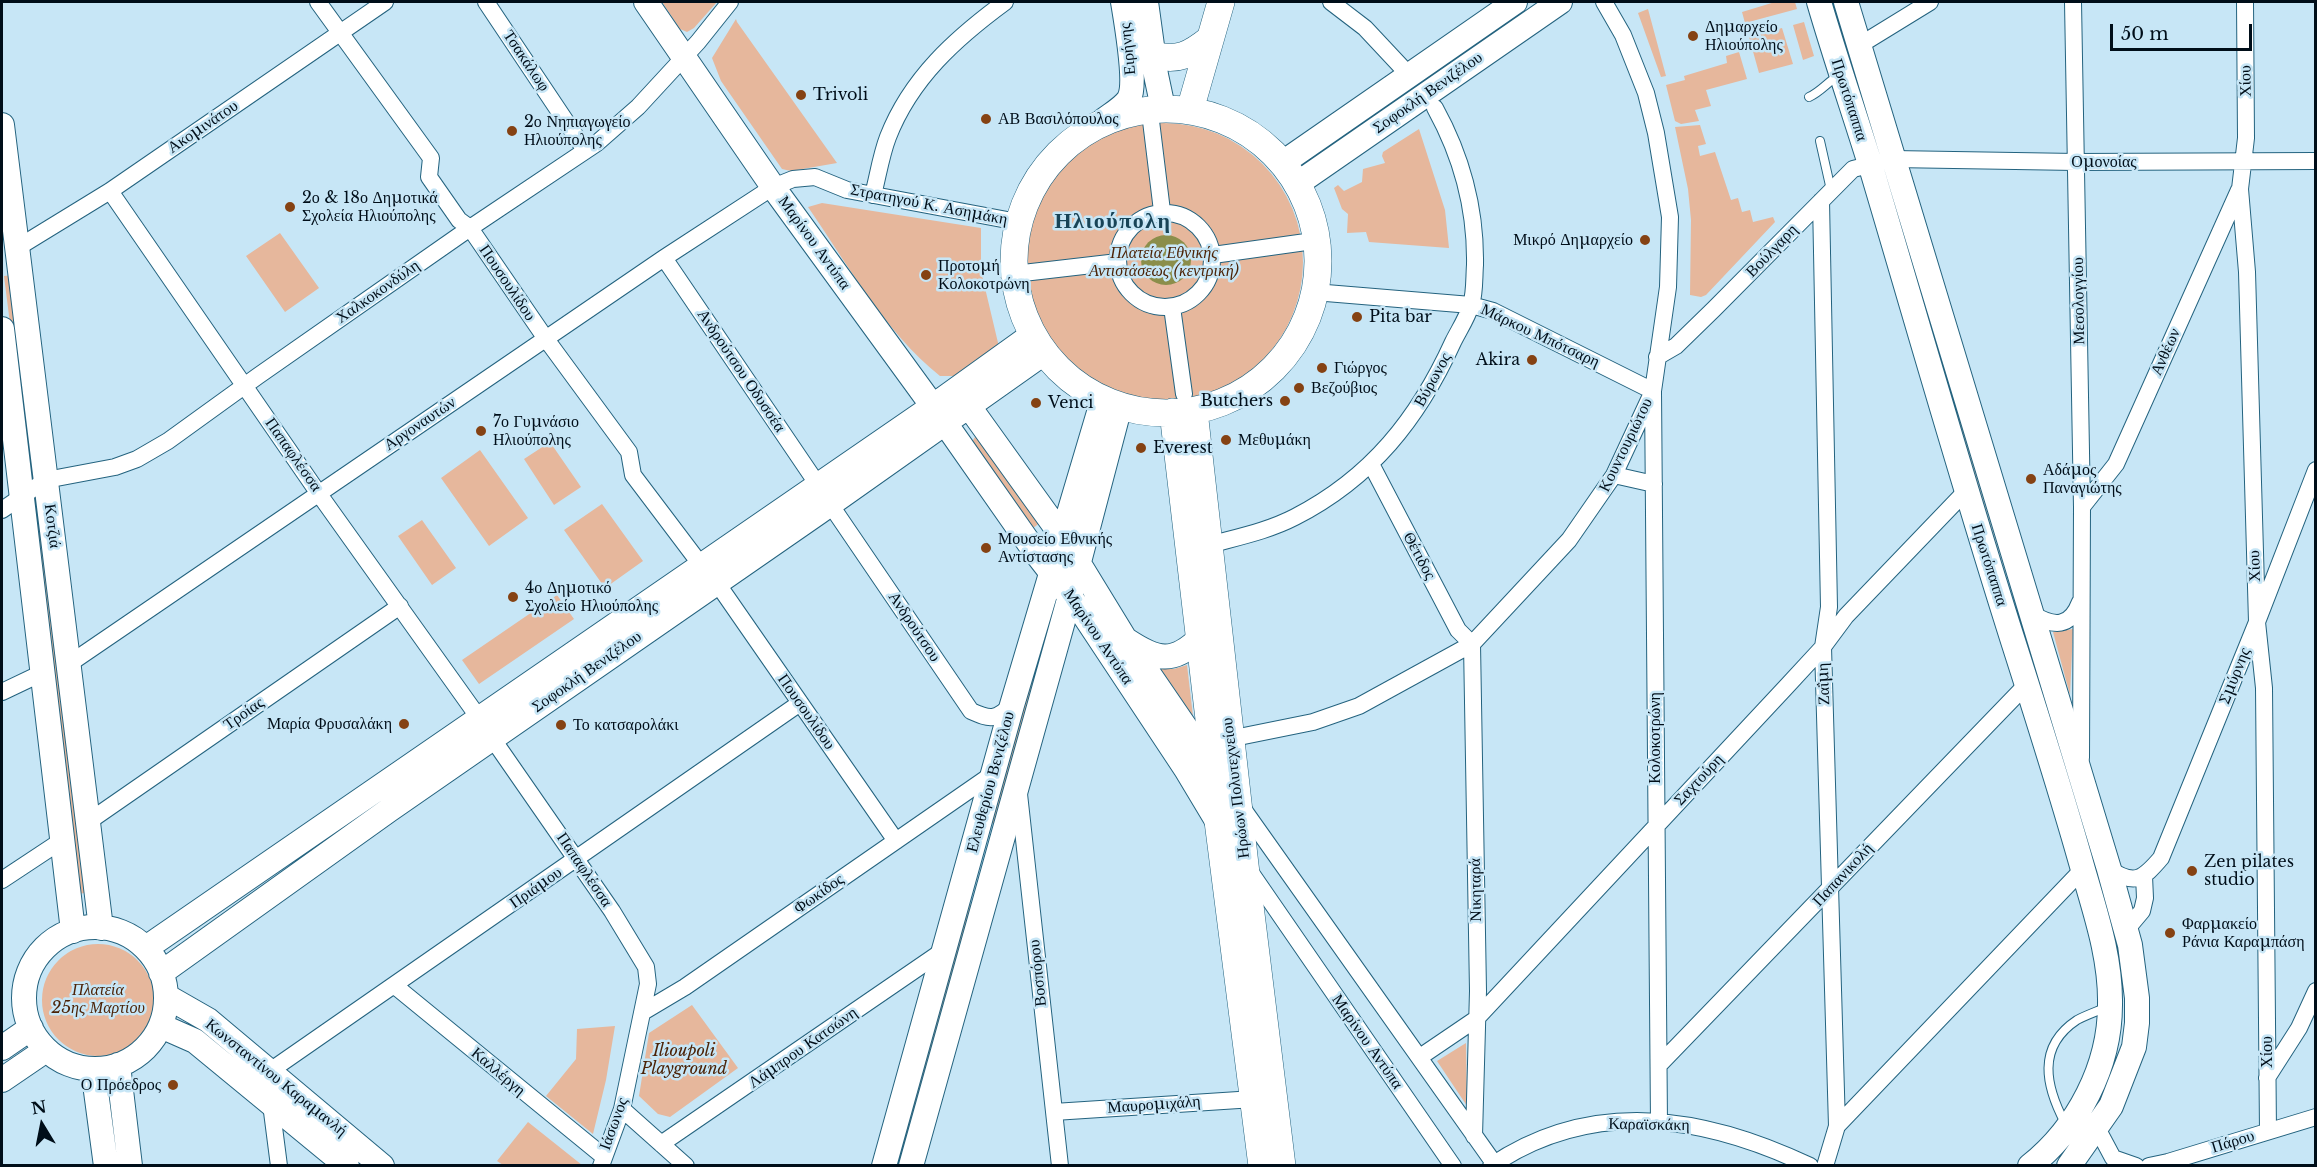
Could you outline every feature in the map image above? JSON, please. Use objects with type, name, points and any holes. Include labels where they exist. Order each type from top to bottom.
[{"type":"main road","points":[[1190,110],[1221,2]]},
{"type":"main road","points":[[1154,55],[1166,59],[1179,58],[1194,52],[1210,39]]},
{"type":"main road","points":[[1190,110],[1225,120],[1258,138],[1290,173],[1310,212],[1317,240],[1314,292],[1302,328],[1284,357],[1259,381],[1230,399],[1212,406],[1137,410],[1084,390],[1070,380],[1038,344],[1017,296],[1014,245],[1018,222],[1033,185],[1053,158],[1079,136],[1104,120],[1132,112],[1157,115],[1190,110]]},
{"type":"main road","name":"Ηρώων Πολυτεχνείου","points":[[1184,406],[1209,545],[1221,740],[1214,770],[1218,821],[1262,1166]]},
{"type":"main road","name":"Ηρώων Πολυτεχνείου","points":[[1184,406],[1200,639],[1221,740],[1238,802],[1282,1166]]},
{"type":"street","name":"Πουσουλίδου","points":[[318,2],[431,158],[429,177],[459,220],[470,228],[546,339],[629,452],[633,475],[709,574],[896,841]]},
{"type":"street","name":"Ακομινάτου","points":[[17,248],[110,191],[385,2]]},
{"type":"street","name":"Τσακάλωφ","points":[[486,2],[585,150]]},
{"type":"street","name":"Μαρίνου Αντύπα","points":[[646,2],[773,187],[1070,596],[1160,729],[1245,865],[1453,1166]]},
{"type":"street","name":"Χαλκοκονδύλη","points":[[46,480],[115,467],[137,459],[168,441],[245,385],[585,150],[614,129],[638,107],[730,2]]},
{"type":"street","points":[[873,195],[888,138],[903,105],[920,79],[939,56],[964,32],[1005,2]]},
{"type":"street","name":"Ειρήνης","points":[[1104,120],[1131,96],[1132,77],[1123,2]]},
{"type":"street","name":"Ειρήνης","points":[[1146,2],[1154,55],[1157,115]]},
{"type":"street","points":[[1331,2],[1365,28],[1409,75]]},
{"type":"street","name":"Σοφοκλή Βενιζέλου","points":[[1290,173],[1409,75],[1515,2]]},
{"type":"street","name":"Σοφοκλή Βενιζέλου","points":[[1290,173],[1560,2]]},
{"type":"street","name":"Κουντουριώτου","points":[[1221,740],[1313,722],[1359,706],[1472,644],[1569,540],[1614,475],[1653,391],[1668,287],[1670,217],[1663,166],[1646,93],[1623,35],[1604,2]]},
{"type":"street","name":"Πρωτόπαππα","points":[[1819,2],[1840,75],[1882,162],[2032,614],[2126,930],[2137,998],[2134,1047],[2111,1106],[2069,1166]]},
{"type":"street","name":"Πρωτόπαππα","points":[[1846,2],[1860,45],[1882,162],[1966,491],[2027,684],[2105,946],[2110,1005],[2105,1048],[2092,1089],[2067,1126],[2046,1152],[2030,1166]]},
{"type":"street","points":[[1860,45],[1930,2]]},
{"type":"street","name":"Μεσολογγίου","points":[[2073,2],[2082,507],[2080,601],[2082,780]]},
{"type":"street","name":"Χίου","points":[[2245,2],[2246,138],[2240,189],[2247,272],[2257,622],[2264,688],[2268,1131]]},
{"type":"street","name":"Βύρωνος","points":[[1209,545],[1263,530],[1294,517],[1331,496],[1371,464],[1411,419],[1443,364],[1471,305],[1475,238],[1467,186],[1453,146],[1435,108]]},
{"type":"street","points":[[1157,115],[1162,211]]},
{"type":"street","name":"Κοτζιά","points":[[2,125],[102,928]]},
{"type":"street","name":"Βούλγαρη","points":[[1657,357],[1676,346],[1853,169],[1882,162]]},
{"type":"street","name":"Ομονοίας","points":[[1882,162],[2316,162]]},
{"type":"street","name":"Στρατηγού Κ. Ασημάκη","points":[[773,187],[793,179],[815,177],[847,190],[1018,222]]},
{"type":"street","name":"Αργοναυτών","points":[[69,664],[664,258],[773,187]]},
{"type":"street","name":"Ανθέων","points":[[2082,507],[2116,464],[2240,189]]},
{"type":"street","name":"Παπαφλέσσα","points":[[110,191],[319,494],[479,718]]},
{"type":"street","name":"Ζαΐμη","points":[[1825,1166],[1837,1126],[1823,647],[1829,608],[1826,196]]},
{"type":"street","points":[[1162,211],[1179,214],[1194,223],[1208,238],[1213,255],[1213,268],[1201,291],[1187,303],[1172,307],[1153,307],[1133,294],[1123,281],[1118,262],[1119,249],[1125,234],[1135,222],[1149,214],[1162,211]]},
{"type":"street","points":[[1213,255],[1306,242]]},
{"type":"street","name":"Ανδρούτσου Οδυσσέα","points":[[664,258],[824,494]]},
{"type":"street","points":[[1023,273],[1118,262]]},
{"type":"street","name":"Μάρκου Μπότσαρη","points":[[1314,292],[1471,305],[1493,311],[1653,391]]},
{"type":"street","points":[[1172,307],[1184,406]]},
{"type":"street","name":"Κοτζιά","points":[[2,329],[74,931]]},
{"type":"street","name":"Σοφοκλή Βενιζέλου","points":[[161,973],[492,738],[709,574],[1038,344]]},
{"type":"street","name":"Κολοκοτρώνη","points":[[1653,391],[1659,1122]]},
{"type":"street","name":"Μαρίνου Αντύπα","points":[[963,398],[1062,536],[1125,639],[1214,770],[1420,1057],[1494,1165]]},
{"type":"street","name":"Ελευθερίου Βενιζέλου","points":[[884,1166],[1051,570],[1112,402]]},
{"type":"street","name":"Ελευθερίου Βενιζέλου","points":[[911,1166],[1070,596],[1112,402]]},
{"type":"street","name":"Θέτιδος","points":[[1371,464],[1458,630],[1472,644]]},
{"type":"street","name":"Σμύρνης","points":[[2144,876],[2161,858],[2316,470]]},
{"type":"street","points":[[1614,475],[1654,484]]},
{"type":"street","points":[[2,510],[46,480]]},
{"type":"street","name":"Σαχτούρη","points":[[1420,1057],[1476,1019],[1823,647],[1846,616],[1966,491]]},
{"type":"street","name":"Ανδρούτσου","points":[[824,494],[971,711],[988,719],[999,716],[1012,705]]},
{"type":"street","name":"Σοφοκλή Βενιζέλου","points":[[146,948],[479,718],[709,574]]},
{"type":"street","points":[[2032,614],[2046,622],[2060,623],[2072,618],[2080,601]]},
{"type":"street","name":"Τροίας","points":[[88,822],[400,606]]},
{"type":"street","points":[[1125,639],[1146,653],[1162,658],[1175,656],[1187,650],[1200,639]]},
{"type":"street","name":"Νικηταρά","points":[[1472,644],[1478,991],[1474,1136]]},
{"type":"street","points":[[2,692],[44,672]]},
{"type":"street","name":"Παπανικολή","points":[[1659,1065],[2027,684]]},
{"type":"street","name":"Πριάμου","points":[[270,1071],[800,703]]},
{"type":"street","name":"Παπαφλέσσα","points":[[492,738],[612,911],[646,967],[648,984],[643,1012]]},
{"type":"street","name":"Φωκίδος","points":[[643,1012],[685,987],[994,773]]},
{"type":"street","name":"Βοσπόρου","points":[[1017,780],[1060,1166]]},
{"type":"street","points":[[2,880],[64,839]]},
{"type":"street","points":[[1837,1126],[2083,869]]},
{"type":"street","points":[[2109,869],[2121,877],[2137,879],[2144,876],[2145,898],[2142,911],[2126,930]]},
{"type":"street","points":[[102,928],[118,931],[133,938],[146,948],[161,973],[166,996],[160,1026],[153,1039],[143,1050],[118,1065],[93,1069],[68,1063],[46,1050],[31,1028],[26,1011],[24,994],[27,978],[34,962],[58,938],[74,931],[102,928]]},
{"type":"street","name":"Λάμπρου Κατσώνη","points":[[661,1144],[944,950]]},
{"type":"street","name":"Καλλέργη","points":[[394,986],[602,1161]]},
{"type":"street","points":[[2267,1079],[2299,1028],[2316,992]]},
{"type":"street","name":"Κωνσταντίνου Καραμανλή","points":[[166,996],[208,1020],[382,1166]]},
{"type":"street","name":"Ιάσωνος","points":[[602,1161],[622,1109],[643,1012]]},
{"type":"street","name":"Κωνσταντίνου Καραμανλή","points":[[160,1026],[195,1041],[347,1166]]},
{"type":"street","points":[[2,1048],[31,1028]]},
{"type":"street","points":[[2,1080],[46,1050]]},
{"type":"street","points":[[118,1065],[130,1166]]},
{"type":"street","points":[[93,1069],[106,1166]]},
{"type":"street","points":[[270,1071],[271,1104],[279,1166]]},
{"type":"street","name":"Μαυρομιχάλη","points":[[1054,1112],[1254,1099]]},
{"type":"street","points":[[622,1109],[686,1166]]},
{"type":"street","name":"Πάρου","points":[[2149,1166],[2316,1117]]},
{"type":"street","name":"Καραϊσκάκη","points":[[1494,1165],[1532,1143],[1560,1132],[1600,1124],[1659,1122],[1695,1125],[1725,1133],[1785,1154],[1810,1166]]},
{"type":"street","points":[[2097,1128],[2113,1158],[2136,1166]]},
{"type":"lane","points":[[1809,97],[1821,92],[1831,79],[1840,75]]},
{"type":"lane","points":[[1820,141],[1826,196]]},
{"type":"lane","points":[[2067,1126],[2050,1089],[2048,1076],[2052,1052],[2063,1033],[2077,1020],[2110,1005]]},
{"type":"green space","points":[[662,2],[717,2],[694,28],[687,32],[680,29]]},
{"type":"green space","points":[[1775,2],[1795,2],[1797,9],[1745,23],[1742,12]]},
{"type":"green space","points":[[1648,9],[1666,76],[1661,77],[1638,13]]},
{"type":"green space","points":[[736,19],[837,163],[791,171],[782,169],[721,81],[712,58]]},
{"type":"green space","points":[[1804,22],[1814,56],[1803,60],[1793,25]]},
{"type":"green space","points":[[1782,28],[1793,64],[1759,73],[1749,37]]},
{"type":"green space","points":[[1739,52],[1747,79],[1706,90],[1711,106],[1695,110],[1699,121],[1681,124],[1675,121],[1666,85],[1685,80],[1684,76],[1727,63],[1726,56]]},
{"type":"green space","name":"Πλατεία Εθνικής Αντιστάσεως (κεντρική)","points":[[1178,123],[1217,133],[1230,139],[1263,163],[1280,185],[1293,209],[1301,235],[1303,262],[1301,289],[1293,315],[1280,339],[1263,361],[1241,378],[1217,391],[1178,401],[1150,401],[1111,391],[1098,385],[1065,361],[1056,350],[1041,328],[1027,289],[1025,248],[1035,209],[1041,196],[1065,163],[1076,154],[1098,139],[1137,125]]},
{"type":"green space","points":[[1700,125],[1706,144],[1698,146],[1700,156],[1715,152],[1731,200],[1738,198],[1742,212],[1750,210],[1753,222],[1773,217],[1775,222],[1706,295],[1701,297],[1690,295],[1691,220],[1688,189],[1675,127]]},
{"type":"green space","points":[[1419,129],[1445,210],[1449,248],[1369,242],[1366,232],[1347,233],[1348,214],[1342,209],[1334,188],[1338,185],[1344,191],[1362,182],[1363,169],[1385,163],[1383,152]]},
{"type":"green space","points":[[1889,190],[1891,190],[2030,656]]},
{"type":"green space","points":[[822,203],[981,228],[981,271],[999,347],[961,376],[940,376],[901,339],[884,318],[808,207]]},
{"type":"green space","points":[[280,233],[319,288],[285,312],[246,256]]},
{"type":"green space","points":[[13,275],[35,450],[26,451],[4,276]]},
{"type":"green space","points":[[982,436],[1042,521],[1032,529],[972,442],[975,437]]},
{"type":"green space","points":[[550,442],[581,487],[554,505],[524,459]]},
{"type":"green space","points":[[480,450],[528,518],[489,546],[441,478]]},
{"type":"green space","points":[[602,504],[643,561],[605,588],[564,530]]},
{"type":"green space","points":[[43,519],[90,892],[79,894],[34,521]]},
{"type":"green space","points":[[422,520],[456,568],[432,585],[398,536]]},
{"type":"green space","points":[[557,595],[574,619],[479,684],[462,660]]},
{"type":"green space","points":[[1047,626],[1051,627],[995,824],[991,823]]},
{"type":"green space","points":[[2073,629],[2070,695],[2053,632]]},
{"type":"green space","points":[[1187,665],[1193,716],[1160,668],[1174,669]]},
{"type":"green space","points":[[968,904],[972,905],[899,1165],[895,1166]]},
{"type":"green space","name":"Πλατεία 25ης Μαρτίου","points":[[98,944],[119,949],[137,961],[149,979],[154,1000],[149,1021],[137,1039],[119,1051],[98,1056],[77,1051],[59,1039],[47,1021],[42,1000],[47,979],[59,961],[77,949]]},
{"type":"green space","name":"Ilioupoli Playground","points":[[692,1005],[738,1068],[670,1117],[658,1114],[639,1096],[649,1033]]},
{"type":"green space","points":[[615,1026],[606,1080],[593,1134],[546,1096],[576,1059],[577,1029]]},
{"type":"green space","points":[[1466,1043],[1467,1106],[1437,1061]]},
{"type":"green space","points":[[528,1122],[582,1165],[503,1165],[497,1161]]},
{"type":"shaded area","points":[[1166,235],[1184,242],[1191,260],[1184,278],[1166,285],[1148,278],[1141,260],[1148,242]]},
{"type":"place","name":"Δημαρχείο Ηλιούπολης","points":[[1693,36]]},
{"type":"place","name":"Trivoli","points":[[801,95]]},
{"type":"place","name":"ΑΒ Βασιλόπουλος","points":[[986,119]]},
{"type":"place","name":"2ο Νηπιαγωγείο Ηλιούπολης","points":[[512,131]]},
{"type":"place","name":"2ο & 18ο Δημοτικά Σχολεία Ηλιούπολης","points":[[290,207]]},
{"type":"place","name":"Μικρό Δημαρχείο","points":[[1645,240]]},
{"type":"place","name":"Προτομή Κολοκοτρώνη","points":[[926,275]]},
{"type":"place","name":"Pita bar","points":[[1357,317]]},
{"type":"place","name":"Akira","points":[[1532,360]]},
{"type":"place","name":"Γιώργος","points":[[1322,368]]},
{"type":"place","name":"Βεζούβιος","points":[[1299,388]]},
{"type":"place","name":"Butchers","points":[[1285,401]]},
{"type":"place","name":"Venci","points":[[1036,403]]},
{"type":"place","name":"7ο Γυμνάσιο Ηλιούπολης","points":[[481,431]]},
{"type":"place","name":"Μεθυμάκη","points":[[1226,440]]},
{"type":"place","name":"Everest","points":[[1141,448]]},
{"type":"place","name":"Αδάμος Παναγιώτης","points":[[2031,479]]},
{"type":"place","name":"Μουσείο Εθνικής Αντίστασης","points":[[986,548]]},
{"type":"place","name":"4ο Δημοτικό Σχολείο Ηλιούπολης","points":[[513,597]]},
{"type":"place","name":"Μαρία Φρυσαλάκη","points":[[404,724]]},
{"type":"place","name":"Το κατσαρολάκι","points":[[561,725]]},
{"type":"place","name":"Zen pilates studio","points":[[2192,871]]},
{"type":"place","name":"Φαρμακείο Ράνια Καραμπάση","points":[[2170,933]]},
{"type":"place","name":"Ο Πρόεδρος","points":[[173,1085]]},
{"type":"district","name":"Ηλιούπολη","points":[[1113,222]]}]
